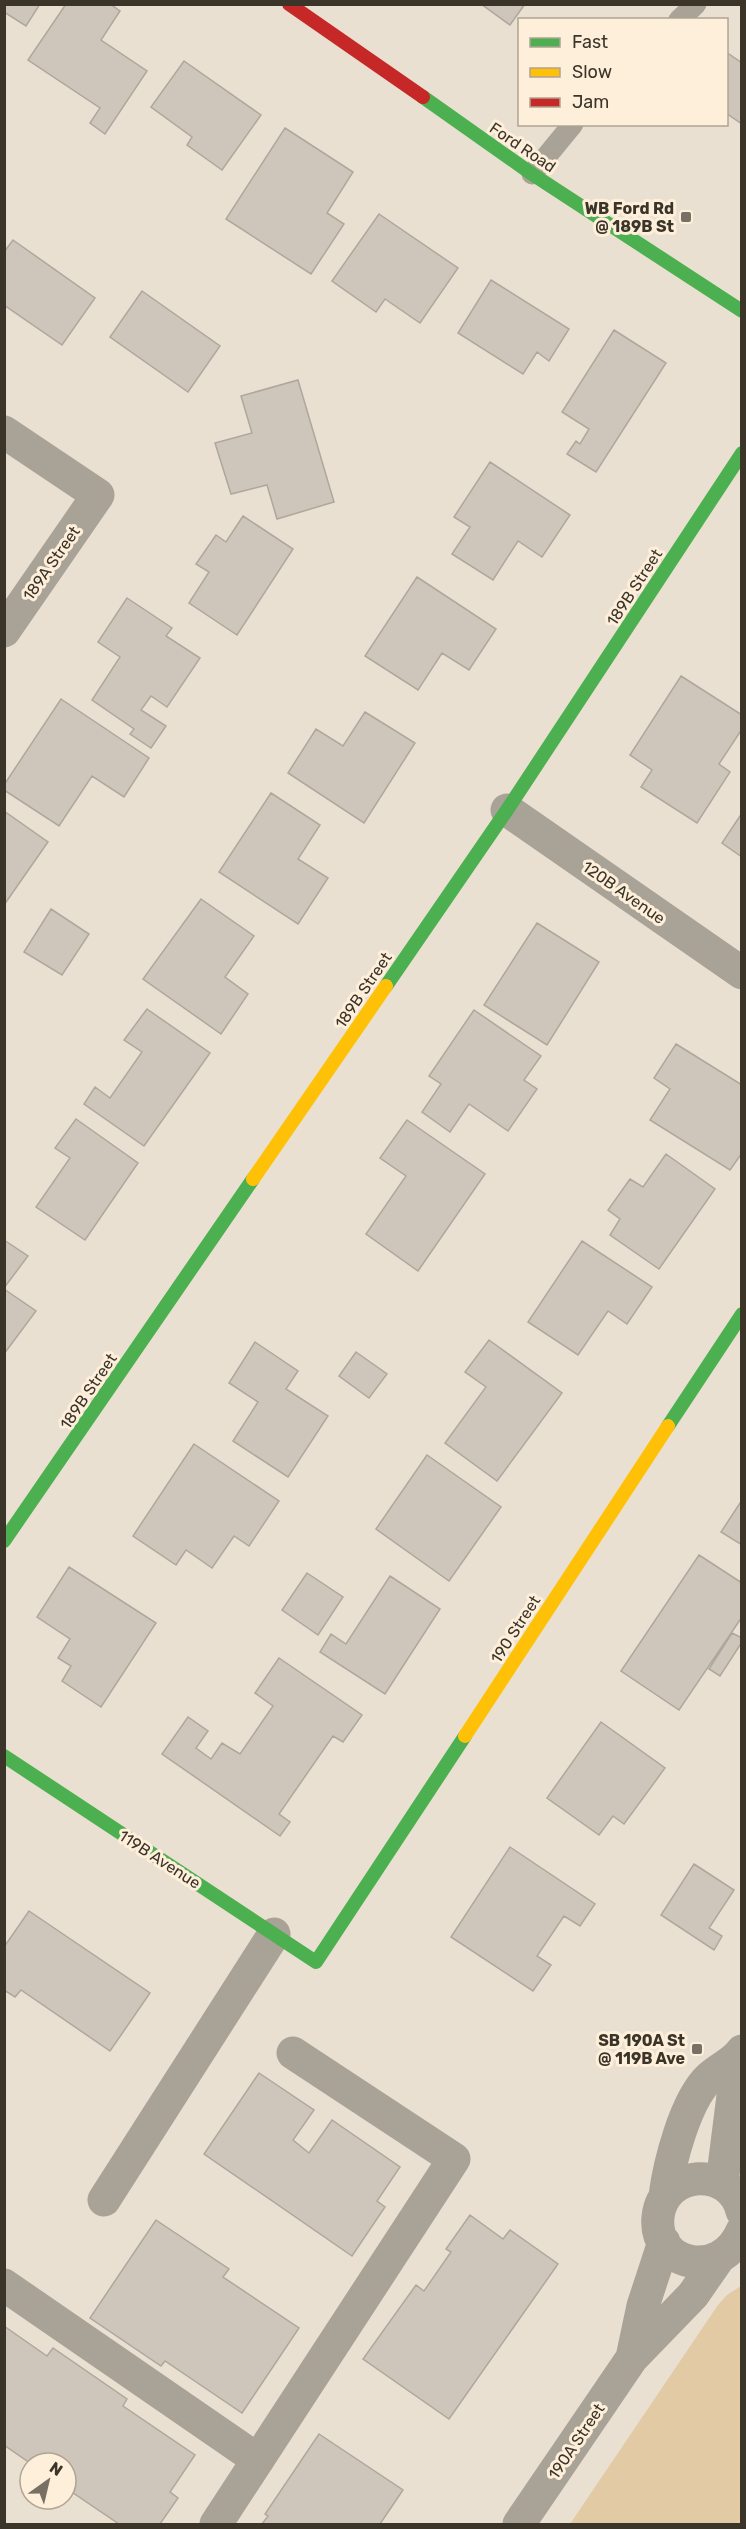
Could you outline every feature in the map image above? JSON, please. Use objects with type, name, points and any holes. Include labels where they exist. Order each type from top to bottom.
[{"type":"street","name":"Ford Road","points":[[289,4],[532,174],[740,307]]},
{"type":"street","name":"189A Street","points":[[4,432],[98,495],[4,631]]},
{"type":"street","name":"189B Street","points":[[4,1541],[507,810],[741,453]]},
{"type":"street","name":"120B Avenue","points":[[507,810],[741,973]]},
{"type":"street","name":"190 Street","points":[[316,1962],[741,1314]]},
{"type":"street","name":"119B Avenue","points":[[4,1756],[316,1962]]},
{"type":"street","points":[[104,2200],[274,1934]]},
{"type":"street","points":[[216,2524],[454,2159],[293,2053]]},
{"type":"street","name":"190A Street","points":[[665,2196],[668,2171],[687,2113],[708,2079],[740,2054]]},
{"type":"street","name":"190A Street","points":[[519,2524],[632,2358],[693,2295],[734,2225],[740,2054]]},
{"type":"street","points":[[697,2177],[734,2225],[706,2263],[683,2259],[672,2252],[664,2242],[658,2219],[665,2196],[685,2180],[697,2177]]},
{"type":"street","name":"190A Street","points":[[632,2358],[643,2306],[664,2242]]},
{"type":"street","points":[[4,2285],[258,2460]]},
{"type":"lane","points":[[681,18],[696,4]]},
{"type":"lane","points":[[532,174],[571,126]]},
{"type":"shaded area","points":[[741,2286],[741,2524],[570,2524],[718,2305],[727,2295]]},
{"type":"building","points":[[4,4],[40,4],[26,26],[4,12]]},
{"type":"building","points":[[66,4],[110,4],[120,11],[101,40],[147,71],[105,134],[90,123],[100,108],[28,60]]},
{"type":"building","points":[[481,4],[525,4],[510,25]]},
{"type":"building","points":[[728,53],[742,63],[742,124],[728,114]]},
{"type":"building","points":[[184,61],[261,115],[222,170],[187,145],[192,137],[151,107]]},
{"type":"building","points":[[285,128],[353,172],[327,213],[344,224],[311,274],[226,219]]},
{"type":"building","points":[[379,214],[458,268],[420,323],[385,299],[376,312],[332,281]]},
{"type":"building","points":[[13,240],[95,298],[62,345],[4,305],[4,252]]},
{"type":"building","points":[[491,280],[569,329],[549,361],[537,352],[523,374],[458,333]]},
{"type":"building","points":[[142,291],[220,346],[188,392],[110,337]]},
{"type":"building","points":[[614,330],[666,363],[596,472],[567,454],[576,441],[580,444],[589,429],[562,412]]},
{"type":"building","points":[[298,380],[334,502],[277,519],[267,485],[231,494],[215,443],[252,433],[241,396]]},
{"type":"building","points":[[490,462],[570,515],[542,557],[518,541],[493,580],[452,554],[470,527],[454,517]]},
{"type":"building","points":[[243,516],[293,549],[237,635],[189,603],[209,572],[196,564],[216,535],[226,542]]},
{"type":"building","points":[[417,577],[496,629],[469,670],[442,653],[418,690],[365,656]]},
{"type":"building","points":[[127,598],[172,628],[166,636],[200,658],[167,707],[151,696],[141,710],[166,726],[151,748],[130,734],[134,729],[92,700],[120,657],[98,642]]},
{"type":"building","points":[[681,676],[742,715],[742,729],[719,764],[730,772],[697,823],[641,787],[652,770],[630,755]]},
{"type":"building","points":[[61,699],[149,758],[124,797],[92,776],[59,826],[4,790],[4,785]]},
{"type":"building","points":[[365,712],[415,743],[364,823],[288,773],[316,729],[343,746]]},
{"type":"building","points":[[271,793],[320,825],[298,859],[328,878],[298,924],[219,872]]},
{"type":"building","points":[[4,811],[48,842],[4,905]]},
{"type":"building","points":[[742,813],[742,857],[722,843]]},
{"type":"building","points":[[201,899],[254,936],[225,977],[248,994],[221,1034],[143,979]]},
{"type":"building","points":[[51,909],[89,934],[62,975],[24,952]]},
{"type":"building","points":[[537,923],[599,962],[547,1045],[484,1005]]},
{"type":"building","points":[[147,1009],[210,1053],[144,1146],[84,1104],[95,1087],[110,1098],[142,1052],[124,1040]]},
{"type":"building","points":[[474,1010],[541,1056],[524,1080],[537,1089],[508,1131],[469,1104],[450,1132],[422,1112],[441,1084],[429,1076]]},
{"type":"building","points":[[676,1044],[742,1085],[742,1153],[730,1170],[650,1120],[670,1089],[654,1078]]},
{"type":"building","points":[[76,1119],[138,1163],[85,1240],[36,1207],[70,1158],[55,1148]]},
{"type":"building","points":[[407,1120],[485,1174],[418,1271],[366,1234],[406,1176],[380,1158]]},
{"type":"building","points":[[666,1154],[715,1189],[659,1269],[610,1235],[620,1219],[608,1210],[630,1179],[643,1187]]},
{"type":"building","points":[[4,1240],[28,1256],[4,1288]]},
{"type":"building","points":[[582,1241],[652,1287],[627,1324],[608,1311],[578,1355],[528,1322]]},
{"type":"building","points":[[4,1289],[36,1311],[4,1354]]},
{"type":"building","points":[[489,1340],[562,1393],[497,1481],[445,1443],[486,1387],[465,1372]]},
{"type":"building","points":[[255,1342],[298,1371],[286,1389],[328,1416],[288,1477],[233,1441],[258,1402],[229,1383]]},
{"type":"building","points":[[356,1352],[387,1374],[369,1398],[339,1376]]},
{"type":"building","points":[[194,1444],[279,1501],[249,1546],[234,1536],[212,1568],[186,1550],[176,1565],[133,1536]]},
{"type":"building","points":[[427,1455],[501,1507],[449,1581],[376,1529]]},
{"type":"building","points":[[742,1500],[742,1545],[721,1532]]},
{"type":"building","points":[[699,1555],[742,1583],[742,1617],[679,1710],[621,1671]]},
{"type":"building","points":[[69,1567],[156,1623],[101,1707],[62,1681],[71,1666],[58,1658],[70,1639],[37,1617]]},
{"type":"building","points":[[307,1573],[343,1597],[318,1635],[282,1610]]},
{"type":"building","points":[[390,1576],[440,1609],[385,1694],[320,1652],[331,1634],[346,1644]]},
{"type":"building","points":[[732,1633],[742,1638],[742,1642],[720,1676],[709,1669]]},
{"type":"building","points":[[279,1658],[362,1715],[343,1742],[333,1736],[279,1814],[290,1822],[280,1836],[162,1754],[188,1717],[208,1731],[196,1748],[211,1759],[222,1743],[240,1754],[273,1706],[255,1693]]},
{"type":"building","points":[[601,1722],[665,1768],[624,1824],[613,1816],[599,1835],[547,1798]]},
{"type":"building","points":[[510,1847],[595,1904],[580,1926],[564,1916],[537,1956],[551,1965],[533,1991],[451,1937]]},
{"type":"building","points":[[694,1864],[734,1890],[709,1928],[722,1936],[714,1950],[661,1915]]},
{"type":"building","points":[[29,1911],[150,1993],[110,2051],[21,1990],[15,1997],[4,1990],[4,1947]]},
{"type":"building","points":[[259,2073],[314,2110],[293,2140],[309,2153],[332,2120],[400,2167],[377,2201],[385,2207],[352,2256],[204,2154]]},
{"type":"building","points":[[470,2215],[503,2239],[510,2230],[558,2264],[449,2419],[363,2359],[416,2285],[424,2291],[451,2252],[446,2249]]},
{"type":"building","points":[[156,2220],[229,2269],[223,2277],[299,2328],[242,2413],[165,2361],[161,2366],[90,2318]]},
{"type":"building","points":[[4,2326],[47,2356],[53,2348],[127,2399],[123,2406],[195,2455],[170,2492],[178,2498],[160,2524],[119,2524],[78,2496],[78,2451],[18,2451],[18,2455],[4,2445]]},
{"type":"building","points":[[319,2434],[403,2490],[380,2524],[262,2524],[268,2516],[265,2514]]},
{"type":"traffic: fast","points":[[423,97],[532,174],[742,311]]},
{"type":"traffic: fast","points":[[386,986],[507,810],[742,453]]},
{"type":"traffic: fast","points":[[4,1541],[253,1179]]},
{"type":"traffic: fast","points":[[668,1426],[742,1314]]},
{"type":"traffic: fast","points":[[4,1756],[316,1962],[465,1736]]},
{"type":"traffic: slow","points":[[253,1179],[386,986]]},
{"type":"traffic: slow","points":[[465,1736],[668,1426]]},
{"type":"traffic: jam","points":[[289,4],[423,97]]},
{"type":"place","name":"WB Ford Rd @ 189B St","points":[[686,217]]},
{"type":"place","name":"SB 190A St @ 119B Ave","points":[[697,2049]]}]
